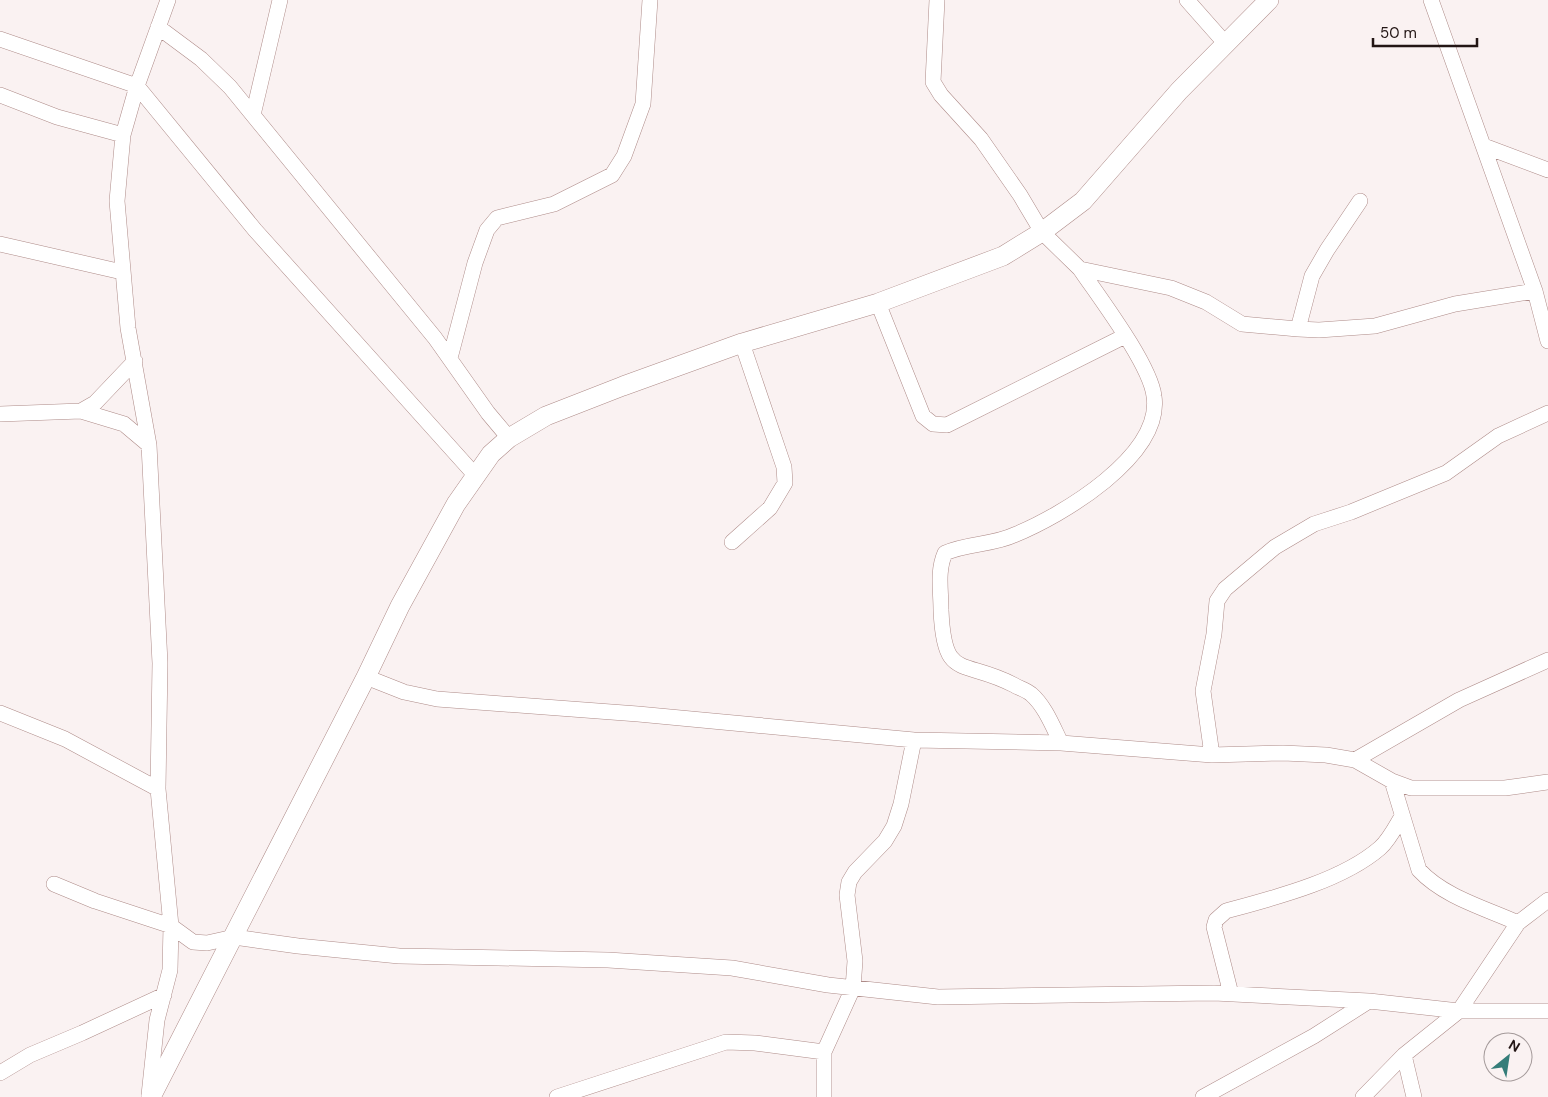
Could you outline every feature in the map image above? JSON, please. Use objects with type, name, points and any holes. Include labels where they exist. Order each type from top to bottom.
[{"type":"street","points":[[150,1097],[157,1020],[170,970],[171,926],[163,861],[158,789],[160,663],[149,445],[128,328],[117,201],[123,135],[137,86],[168,0]]},
{"type":"street","points":[[253,115],[280,0]]},
{"type":"street","points":[[450,358],[487,230],[498,218],[554,204],[612,175],[624,156],[643,104],[650,0]]},
{"type":"street","points":[[937,0],[933,82],[941,95],[981,140],[1020,195],[1042,232],[1080,268],[1147,375],[1154,395],[1153,417],[1126,462],[1069,508],[1013,536],[958,548],[945,553],[940,566],[942,639],[949,658],[960,665],[1008,682],[1031,694],[1048,718],[1061,743]]},
{"type":"street","points":[[1187,0],[1225,43]]},
{"type":"street","points":[[150,1097],[234,937],[428,555],[456,504],[491,454],[509,438],[546,416],[742,343],[878,303],[1003,256],[1042,232],[1083,200],[1225,43],[1269,0]]},
{"type":"street","points":[[1431,0],[1535,291],[1548,341]]},
{"type":"street","points":[[158,27],[217,74],[253,115],[450,358],[488,413],[509,438]]},
{"type":"street","points":[[0,39],[137,86],[255,230],[475,475]]},
{"type":"street","points":[[0,95],[57,117],[123,135]]},
{"type":"street","points":[[1484,146],[1548,170]]},
{"type":"street","points":[[1298,329],[1312,276],[1326,250],[1360,201]]},
{"type":"street","points":[[0,244],[122,272]]},
{"type":"street","points":[[1080,268],[1171,288],[1206,302],[1242,324],[1298,329],[1319,330],[1375,326],[1455,304],[1535,291]]},
{"type":"street","points":[[878,303],[923,416],[932,424],[947,425],[1124,336]]},
{"type":"street","points":[[732,542],[770,508],[785,483],[784,467],[742,343]]},
{"type":"street","points":[[81,411],[95,403],[135,361]]},
{"type":"street","points":[[0,414],[81,411],[124,424],[149,445]]},
{"type":"street","points":[[1212,755],[1203,691],[1214,634],[1217,601],[1225,589],[1275,547],[1314,524],[1351,512],[1446,473],[1498,436],[1548,413]]},
{"type":"street","points":[[1354,760],[1459,700],[1548,660]]},
{"type":"street","points":[[366,677],[404,692],[437,699],[638,714],[914,740],[1061,743],[1212,755],[1283,753],[1326,755],[1354,760],[1392,781],[1411,788],[1505,788],[1548,782]]},
{"type":"street","points":[[0,713],[65,739],[158,789]]},
{"type":"street","points":[[824,1097],[824,1052],[853,988],[855,961],[847,894],[849,882],[855,872],[885,841],[894,826],[901,804],[914,740]]},
{"type":"street","points":[[1392,781],[1419,870],[1429,881],[1443,890],[1518,923]]},
{"type":"street","points":[[1231,994],[1214,928],[1221,914],[1286,895],[1363,860],[1382,846],[1402,816]]},
{"type":"street","points":[[54,884],[102,904],[171,926],[193,942],[208,943],[234,937],[298,946],[399,956],[608,960],[732,968],[853,988],[938,997],[1231,994],[1369,1001],[1459,1010],[1548,1011]]},
{"type":"street","points":[[1363,1097],[1404,1055],[1459,1010],[1518,923],[1548,900]]},
{"type":"street","points":[[0,1073],[30,1055],[164,995]]},
{"type":"street","points":[[1203,1097],[1314,1036],[1369,1001]]},
{"type":"street","points":[[557,1097],[726,1042],[755,1043],[824,1052]]},
{"type":"street","points":[[1404,1055],[1414,1097]]}]
